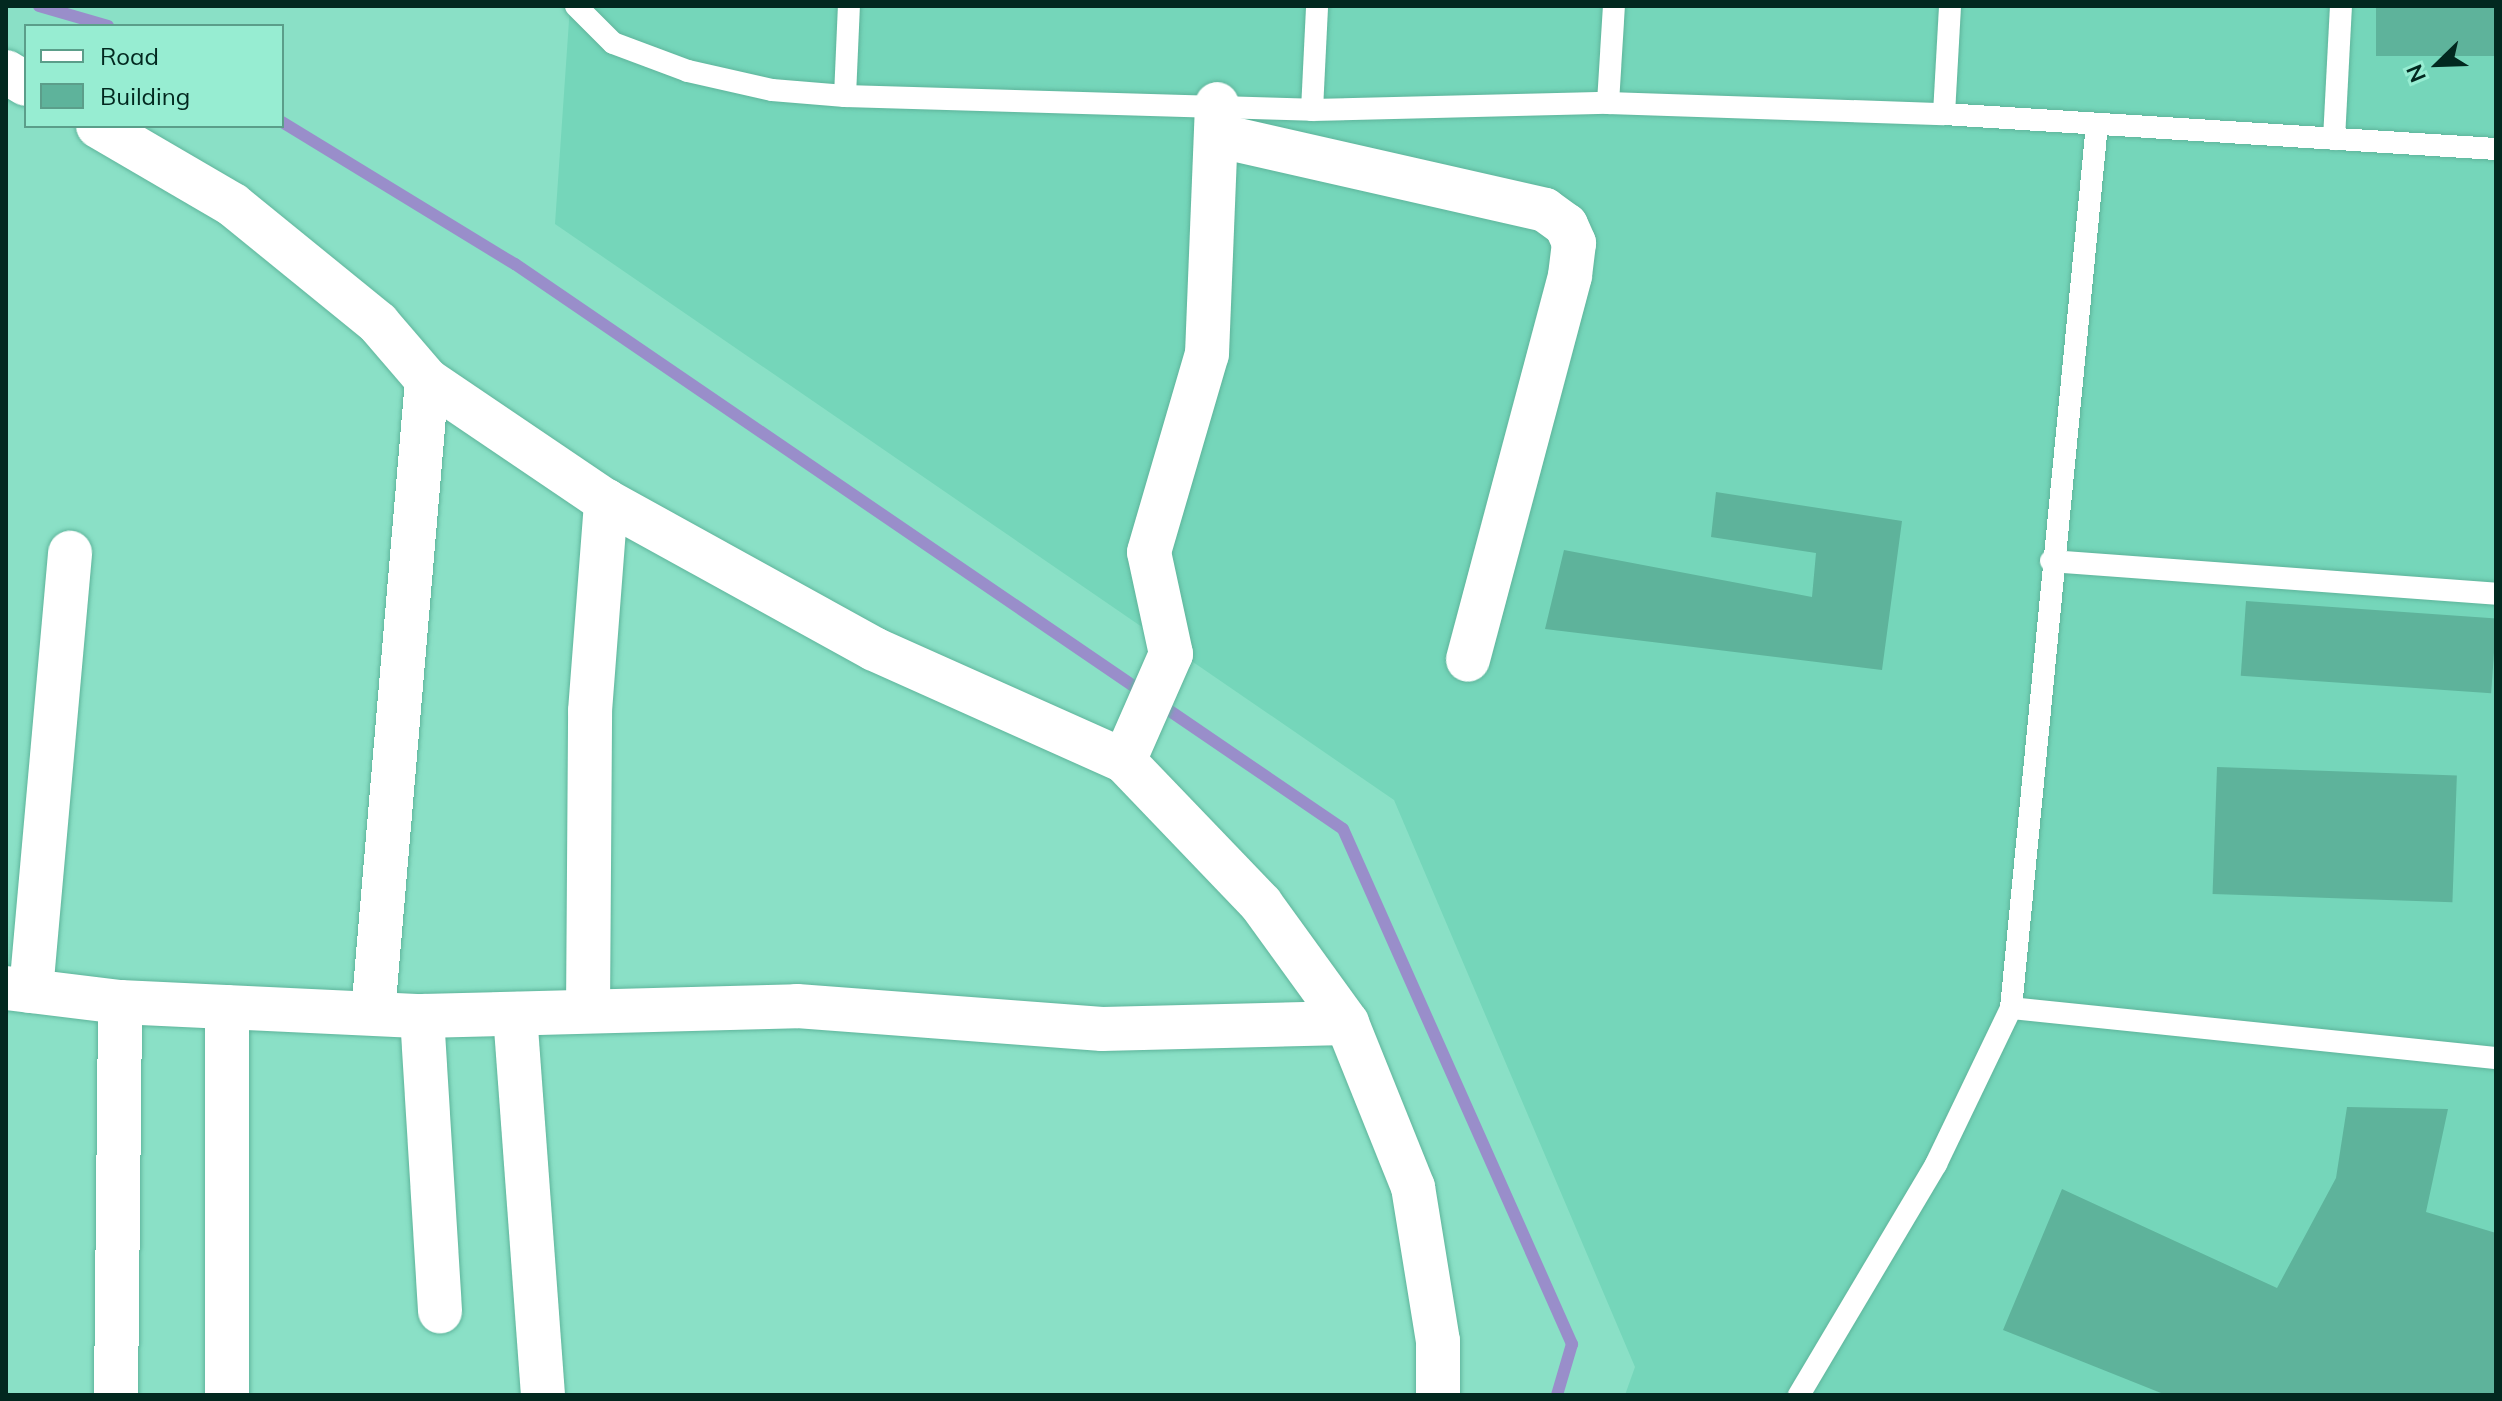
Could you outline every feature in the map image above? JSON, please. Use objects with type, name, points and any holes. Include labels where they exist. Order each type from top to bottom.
[{"type":"street","points":[[6,72],[24,83]]},
{"type":"street","points":[[1132,748],[1167,674],[1170,628],[1149,552],[1207,354],[1219,120],[1545,210],[1566,225],[1574,243],[1570,276],[1468,660]]},
{"type":"street","points":[[101,128],[233,205],[378,323],[427,380],[606,501],[874,649],[1132,748],[1261,904],[1347,1023],[1413,1187],[1438,1341],[1438,1395]]},
{"type":"street","points":[[373,1013],[427,380]]},
{"type":"street","points":[[588,1011],[590,711],[606,501]]},
{"type":"street","points":[[70,553],[18,989],[120,1002],[422,1016],[797,1006],[1102,1029],[1347,1023]]},
{"type":"street","points":[[116,1395],[120,1002]]},
{"type":"street","points":[[227,1007],[227,1395]]},
{"type":"street","points":[[515,1014],[543,1395]]},
{"type":"street","points":[[422,1016],[440,1311]]},
{"type":"lane","points":[[576,6],[613,43],[688,71],[772,90],[845,96],[1219,120],[1312,110],[1608,103],[1944,114],[2496,149]]},
{"type":"lane","points":[[845,96],[849,6]]},
{"type":"lane","points":[[1312,110],[1317,6]]},
{"type":"lane","points":[[1608,103],[1614,6]]},
{"type":"lane","points":[[1944,114],[1950,6]]},
{"type":"lane","points":[[2334,139],[2341,6]]},
{"type":"lane","points":[[1799,1395],[1936,1164],[2011,1008],[2051,561],[2097,124]]},
{"type":"lane","points":[[2051,561],[2496,594]]},
{"type":"lane","points":[[2011,1008],[2496,1058]]},
{"type":"shaded area","points":[[570,6],[2496,6],[2496,1395],[1625,1395],[1635,1367],[1394,800],[555,224]]},
{"type":"building","points":[[2376,6],[2496,6],[2496,56],[2376,56]]},
{"type":"building","points":[[1716,492],[1902,521],[1882,670],[1545,629],[1564,550],[1812,597],[1816,553],[1711,537]]},
{"type":"building","points":[[2246,601],[2496,618],[2491,693],[2241,676]]},
{"type":"building","points":[[2217,767],[2457,775],[2452,902],[2213,894]]},
{"type":"building","points":[[2347,1107],[2448,1109],[2426,1212],[2496,1233],[2496,1395],[2166,1395],[2003,1330],[2062,1189],[2277,1288],[2336,1178]]},
{"type":"waterway","points":[[39,6],[101,24]]},
{"type":"waterway","points":[[284,123],[515,264],[1343,829],[1572,1344],[1557,1395]]}]
